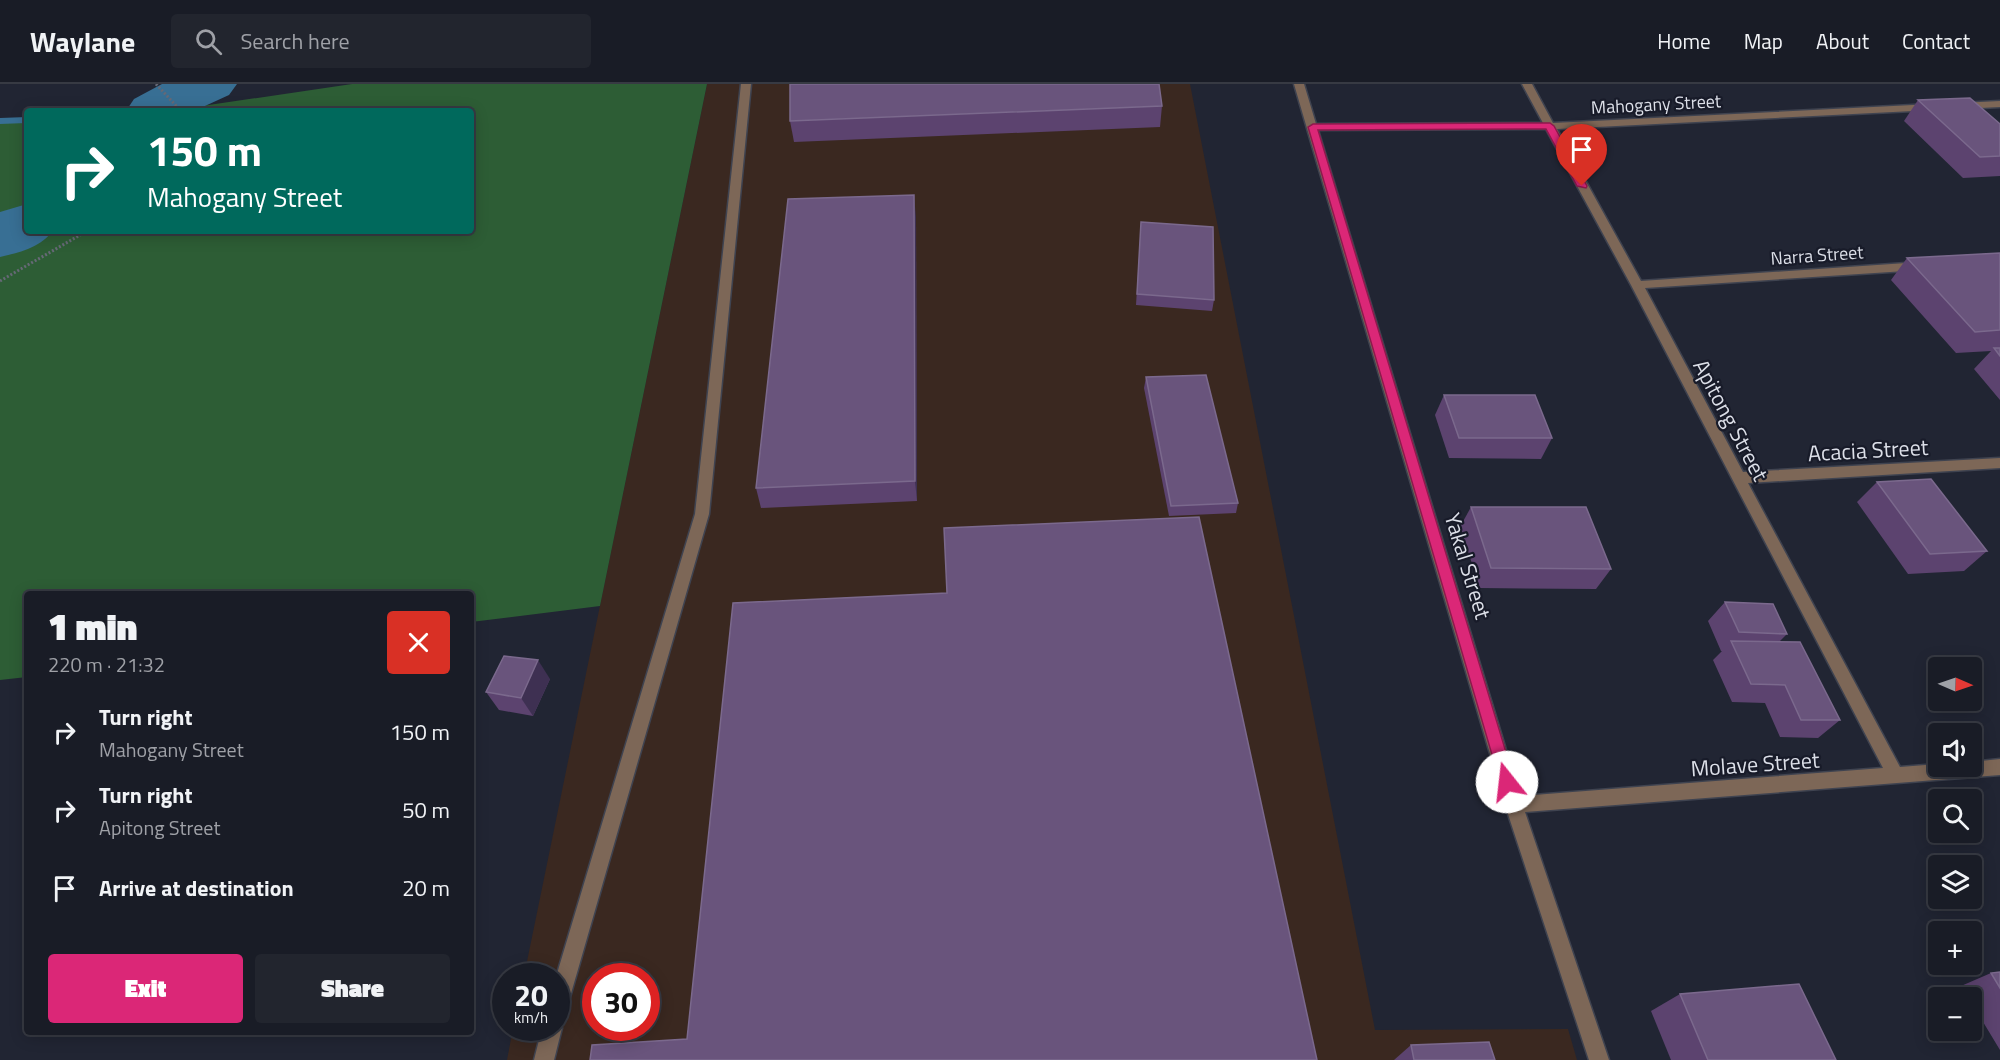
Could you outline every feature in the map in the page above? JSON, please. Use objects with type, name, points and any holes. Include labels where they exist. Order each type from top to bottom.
[{"type":"street","points":[[570,963],[702,514],[746,84]]},
{"type":"street","name":"Yakal Street","points":[[1299,84],[1514,804],[1599,1060]]},
{"type":"street","name":"Apitong Street","points":[[1527,84],[1637,285],[1896,776]]},
{"type":"street","points":[[1953,106],[2000,104]]},
{"type":"street","name":"Mahogany Street","points":[[1313,127],[1550,126],[1941,107]]},
{"type":"street","name":"Narra Street","points":[[1637,285],[1930,265]]},
{"type":"street","name":"Acacia Street","points":[[1738,478],[2000,463]]},
{"type":"street","name":"Molave Street","points":[[1514,804],[2000,767]]},
{"type":"street","points":[[543,1060],[548,1041]]},
{"type":"path","points":[[156,84],[178,108]]},
{"type":"path","points":[[0,281],[82,234]]},
{"type":"shaded area","points":[[707,84],[1190,84],[1375,1030],[1568,1029],[1577,1060],[507,1060],[511,1041],[570,1041],[570,963],[527,963]]},
{"type":"green space","points":[[352,84],[707,84],[600,606],[474,622],[474,591],[24,591],[24,677],[0,680],[0,121],[24,120],[24,234],[474,234],[474,108],[188,108]]},
{"type":"building","points":[[790,84],[1159,84],[1162,106],[790,121]]},
{"type":"building","points":[[1970,98],[2000,124],[2000,156],[1980,157],[1918,100]]},
{"type":"building","points":[[914,195],[915,481],[756,488],[788,199]]},
{"type":"building","points":[[1141,222],[1213,227],[1214,300],[1137,294]]},
{"type":"building","points":[[2000,253],[2000,330],[1975,332],[1907,258]]},
{"type":"building","points":[[1994,348],[2000,348],[2000,356]]},
{"type":"building","points":[[1206,375],[1238,503],[1171,506],[1146,377]]},
{"type":"building","points":[[1444,395],[1535,395],[1552,438],[1459,438]]},
{"type":"building","points":[[1931,479],[1987,551],[1930,554],[1877,482]]},
{"type":"building","points":[[1471,507],[1586,507],[1611,569],[1491,568]]},
{"type":"building","points":[[1199,517],[1317,1060],[590,1060],[592,1045],[687,1039],[733,603],[947,593],[944,528]]},
{"type":"building","points":[[1725,602],[1773,604],[1787,634],[1739,632]]},
{"type":"building","points":[[1731,641],[1800,642],[1840,720],[1801,720],[1785,685],[1751,684]]},
{"type":"building","points":[[504,656],[538,660],[521,698],[486,692]]},
{"type":"building","points":[[2000,972],[2000,988],[1991,973]]},
{"type":"building","points":[[1799,984],[1836,1060],[1708,1060],[1680,994]]},
{"type":"building","points":[[1489,1042],[1495,1060],[1414,1060],[1411,1045]]},
{"type":"waterway","points":[[159,108],[186,93],[210,84]]},
{"type":"waterway","points":[[0,121],[24,120]]},
{"type":"waterway","points":[[0,238],[24,225]]},
{"type":"route","points":[[1507,782],[1313,127],[1550,126],[1582,186]]}]
